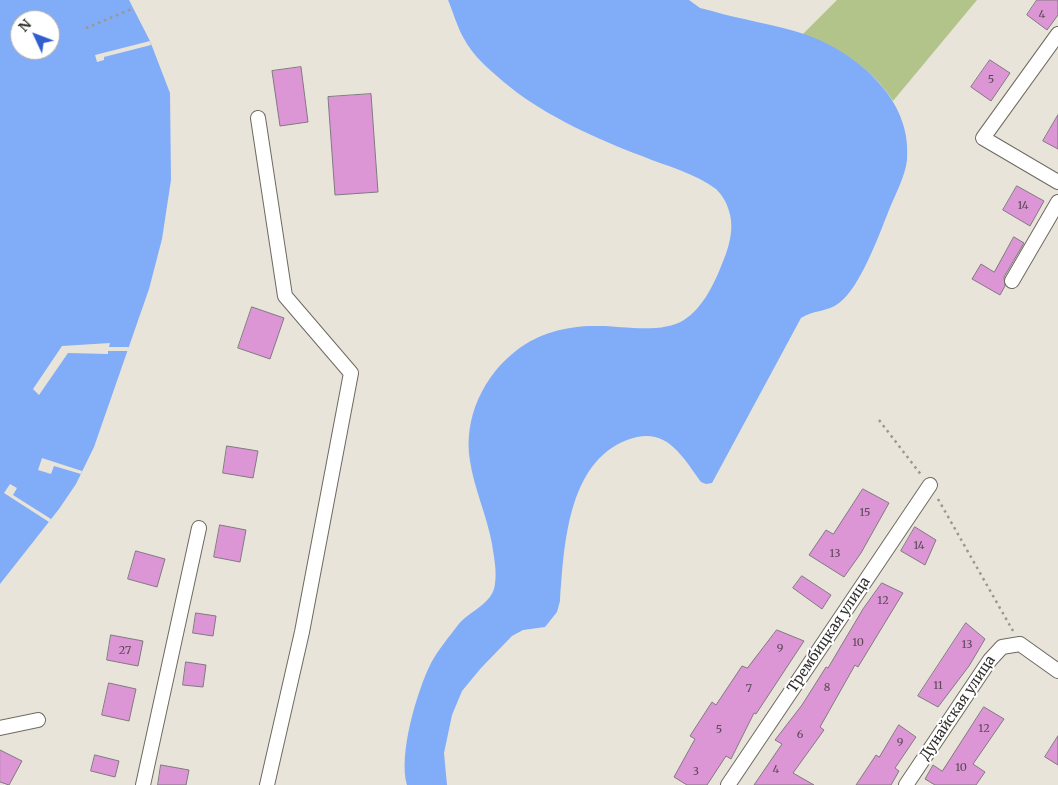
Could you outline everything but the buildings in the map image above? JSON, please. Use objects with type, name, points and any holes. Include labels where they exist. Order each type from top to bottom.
[{"type":"street","points":[[1058,34],[983,138],[1058,182]]},
{"type":"street","points":[[258,118],[285,296],[351,373],[302,632],[267,785]]},
{"type":"street","points":[[1012,282],[1058,202]]},
{"type":"street","name":"Трембицкая улица","points":[[728,785],[930,485]]},
{"type":"street","points":[[143,785],[199,528]]},
{"type":"street","points":[[1020,644],[1058,671]]},
{"type":"street","name":"Дунайская улица","points":[[906,785],[990,660],[1002,647],[1020,644]]},
{"type":"street","points":[[0,728],[38,720]]},
{"type":"path","points":[[86,28],[134,8]]},
{"type":"path","points":[[878,420],[930,485],[1020,644]]},
{"type":"green space","points":[[837,0],[977,0],[893,101],[885,89],[853,60],[803,34]]},
{"type":"water","points":[[0,0],[129,0],[150,41],[170,93],[171,180],[162,239],[149,289],[94,447],[76,484],[59,509],[0,584]]},
{"type":"water","points":[[448,0],[689,0],[700,8],[804,34],[824,42],[861,66],[891,98],[901,117],[906,138],[907,160],[902,179],[874,246],[854,286],[847,296],[835,306],[801,318],[712,483],[706,484],[701,482],[679,452],[662,439],[652,436],[640,436],[627,440],[607,451],[592,467],[580,487],[572,509],[567,532],[560,601],[557,612],[545,627],[523,630],[512,636],[462,691],[452,715],[444,753],[447,785],[407,785],[405,757],[410,723],[431,663],[458,625],[490,597],[496,579],[492,544],[472,471],[469,445],[473,414],[478,399],[486,385],[505,360],[526,344],[546,334],[567,328],[588,326],[665,327],[684,320],[696,310],[710,290],[726,254],[731,232],[730,216],[726,203],[718,191],[708,183],[591,135],[540,108],[510,87],[484,64],[467,44]]},
{"type":"pier","points":[[150,41],[151,45],[104,57],[104,60],[97,62],[95,55]]},
{"type":"pier","points":[[110,343],[109,347],[129,347],[128,351],[108,351],[108,354],[68,353],[39,395],[33,389],[62,346]]},
{"type":"pier","points":[[42,458],[82,471],[81,474],[54,466],[51,474],[38,470]]},
{"type":"pier","points":[[10,484],[17,488],[13,495],[51,519],[49,522],[4,493]]}]
